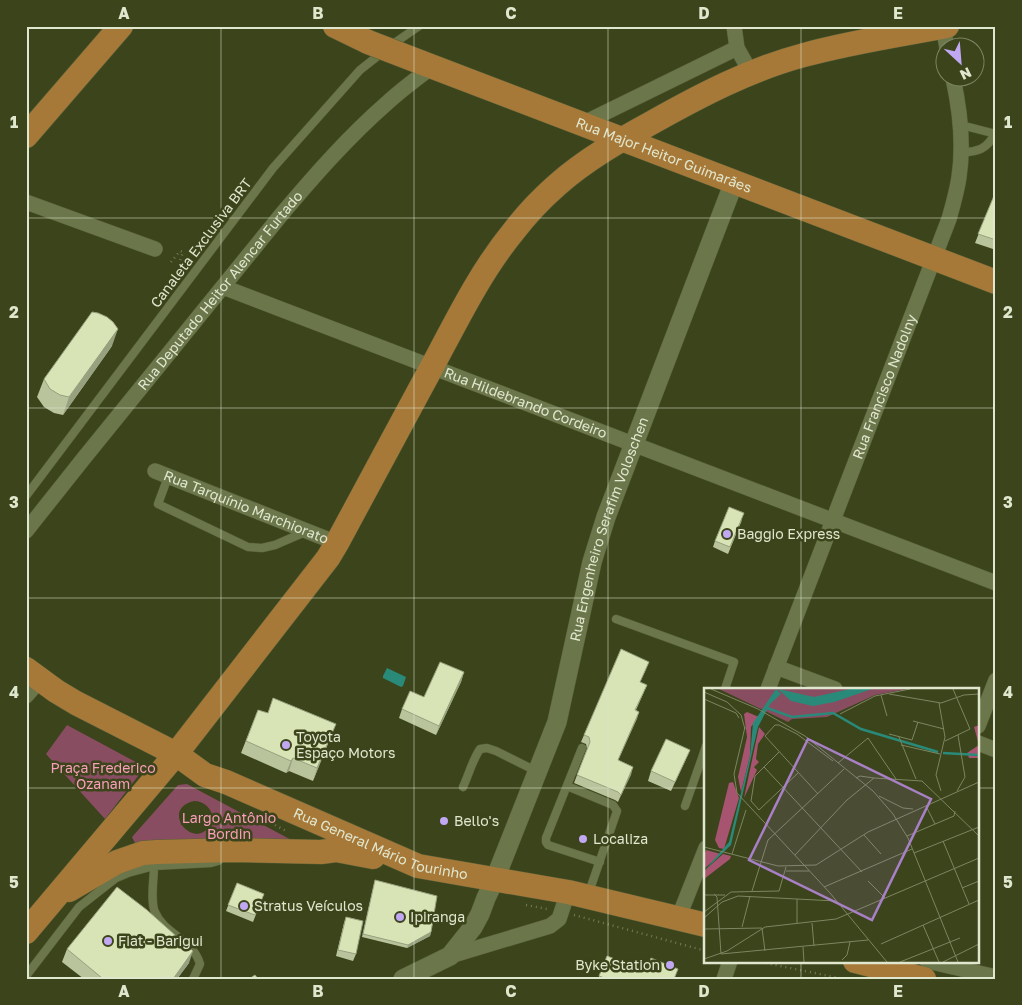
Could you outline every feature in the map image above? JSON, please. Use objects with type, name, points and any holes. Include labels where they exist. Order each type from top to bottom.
[{"type":"main road","points":[[26,136],[121,26]]},
{"type":"main road","name":"Rua Major Heitor Guimarães","points":[[334,26],[368,42],[996,282]]},
{"type":"main road","points":[[26,932],[176,754],[316,574],[337,543],[482,277],[512,232],[556,185],[622,139],[719,87],[751,73],[803,55],[944,26]]},
{"type":"main road","name":"Rua General Mário Tourinho","points":[[31,682],[61,694],[96,714],[176,754],[205,775],[226,782],[418,866],[495,879],[573,900],[704,925]]},
{"type":"main road","points":[[205,775],[211,783],[257,807],[318,834],[336,850]]},
{"type":"main road","points":[[54,898],[117,862],[143,853],[232,850],[321,852],[336,850],[418,866]]},
{"type":"main road","points":[[859,962],[924,979]]},
{"type":"street","points":[[734,26],[737,48],[751,73]]},
{"type":"street","points":[[582,124],[737,48]]},
{"type":"street","name":"Rua Deputado Heitor Alencar Furtado","points":[[26,531],[287,208],[338,150],[426,64]]},
{"type":"street","name":"Rua Francisco Nadolny","points":[[768,688],[949,219],[956,194],[961,152],[961,125],[955,88]]},
{"type":"street","name":"Rua Engenheiro Serafim Voloschen","points":[[450,956],[473,927],[480,914],[553,735],[598,541],[734,182]]},
{"type":"street","points":[[26,202],[156,249]]},
{"type":"street","name":"Rua Hildebrando Cordeiro","points":[[223,287],[996,583]]},
{"type":"street","name":"Rua Tarquínio Marchiorato","points":[[161,474],[337,543]]},
{"type":"street","points":[[776,666],[832,688]]},
{"type":"street","points":[[980,721],[996,680]]},
{"type":"street","points":[[980,745],[996,750]]},
{"type":"street","points":[[678,919],[704,853]]},
{"type":"street","points":[[403,979],[450,956],[550,926],[559,919],[573,900]]},
{"type":"street","points":[[724,979],[730,962]]},
{"type":"street","points":[[931,962],[996,977]]},
{"type":"lane","name":"Canaleta Exclusiva BRT","points":[[26,496],[273,168],[360,70],[392,44],[419,26]]},
{"type":"lane","points":[[961,125],[995,134],[990,143],[979,150],[961,152]]},
{"type":"lane","points":[[161,474],[158,504],[248,547],[262,548],[275,545],[306,531]]},
{"type":"lane","points":[[616,619],[734,662],[725,688]]},
{"type":"lane","points":[[463,787],[475,757],[480,750],[487,748],[538,772]]},
{"type":"lane","points":[[582,748],[546,842],[548,845],[600,862]]},
{"type":"lane","points":[[685,806],[704,759]]},
{"type":"lane","points":[[567,786],[613,805],[617,812],[600,862],[573,900]]},
{"type":"lane","points":[[26,976],[79,907],[116,878],[154,866],[212,863],[218,861],[232,850]]},
{"type":"lane","points":[[154,866],[154,910],[158,918],[198,956],[200,964],[193,979]]},
{"type":"path","points":[[171,262],[180,250],[183,252],[176,273],[192,260],[198,268]]},
{"type":"path","points":[[573,900],[704,950]]},
{"type":"path","points":[[761,962],[844,979]]},
{"type":"green space","name":"Praça Frederico Ozanam","points":[[67,725],[145,767],[105,819],[46,754]]},
{"type":"green space","name":"Largo Antônio Bordin","points":[[187,784],[297,843],[136,845],[132,837],[178,785]],"holes":[[[194,801],[203,803],[209,808],[212,821],[203,832],[196,834],[183,826],[179,819],[179,812],[184,805]]]},
{"type":"water","points":[[387,668],[406,677],[403,686],[401,687],[383,678]]},
{"type":"building","points":[[996,191],[996,240],[978,234]]},
{"type":"building","points":[[92,312],[107,317],[118,329],[69,397],[60,395],[50,389],[44,379]]},
{"type":"building","name":"Baggio Express","points":[[729,507],[744,513],[730,547],[715,541]]},
{"type":"building","points":[[621,649],[649,662],[640,682],[647,685],[635,710],[639,712],[618,760],[633,767],[621,795],[577,775],[590,742],[589,737],[584,735]]},
{"type":"building","points":[[440,662],[464,672],[439,726],[402,709],[410,691],[424,697]]},
{"type":"building","name":"Toyota Espaço Motors","points":[[273,698],[336,724],[317,768],[293,758],[291,761],[246,741],[258,710],[268,713]]},
{"type":"building","points":[[666,739],[690,750],[675,782],[651,771]]},
{"type":"building","name":"Ipiranga","points":[[375,880],[437,896],[431,932],[408,945],[363,934]]},
{"type":"building","name":"Stratus Veículos","points":[[237,883],[264,894],[255,915],[228,905]]},
{"type":"building","points":[[117,887],[147,910],[193,951],[173,979],[101,979],[67,949]]},
{"type":"building","points":[[346,917],[363,921],[356,954],[338,950]]},
{"type":"building","points":[[607,956],[646,971],[651,958],[678,969],[674,979],[607,979],[599,976]]},
{"type":"building","points":[[255,975],[258,979],[249,979]]},
{"type":"place","name":"Baggio Express","points":[[727,534]]},
{"type":"place","name":"Toyota Espaço Motors","points":[[286,745]]},
{"type":"place","name":"Bello's","points":[[444,821]]},
{"type":"place","name":"Localiza","points":[[583,839]]},
{"type":"place","name":"Stratus Veículos","points":[[244,906]]},
{"type":"place","name":"Ipiranga","points":[[400,917]]},
{"type":"place","name":"Fiat - Barigui","points":[[108,941]]},
{"type":"place","name":"Byke Station","points":[[670,965]]}]
